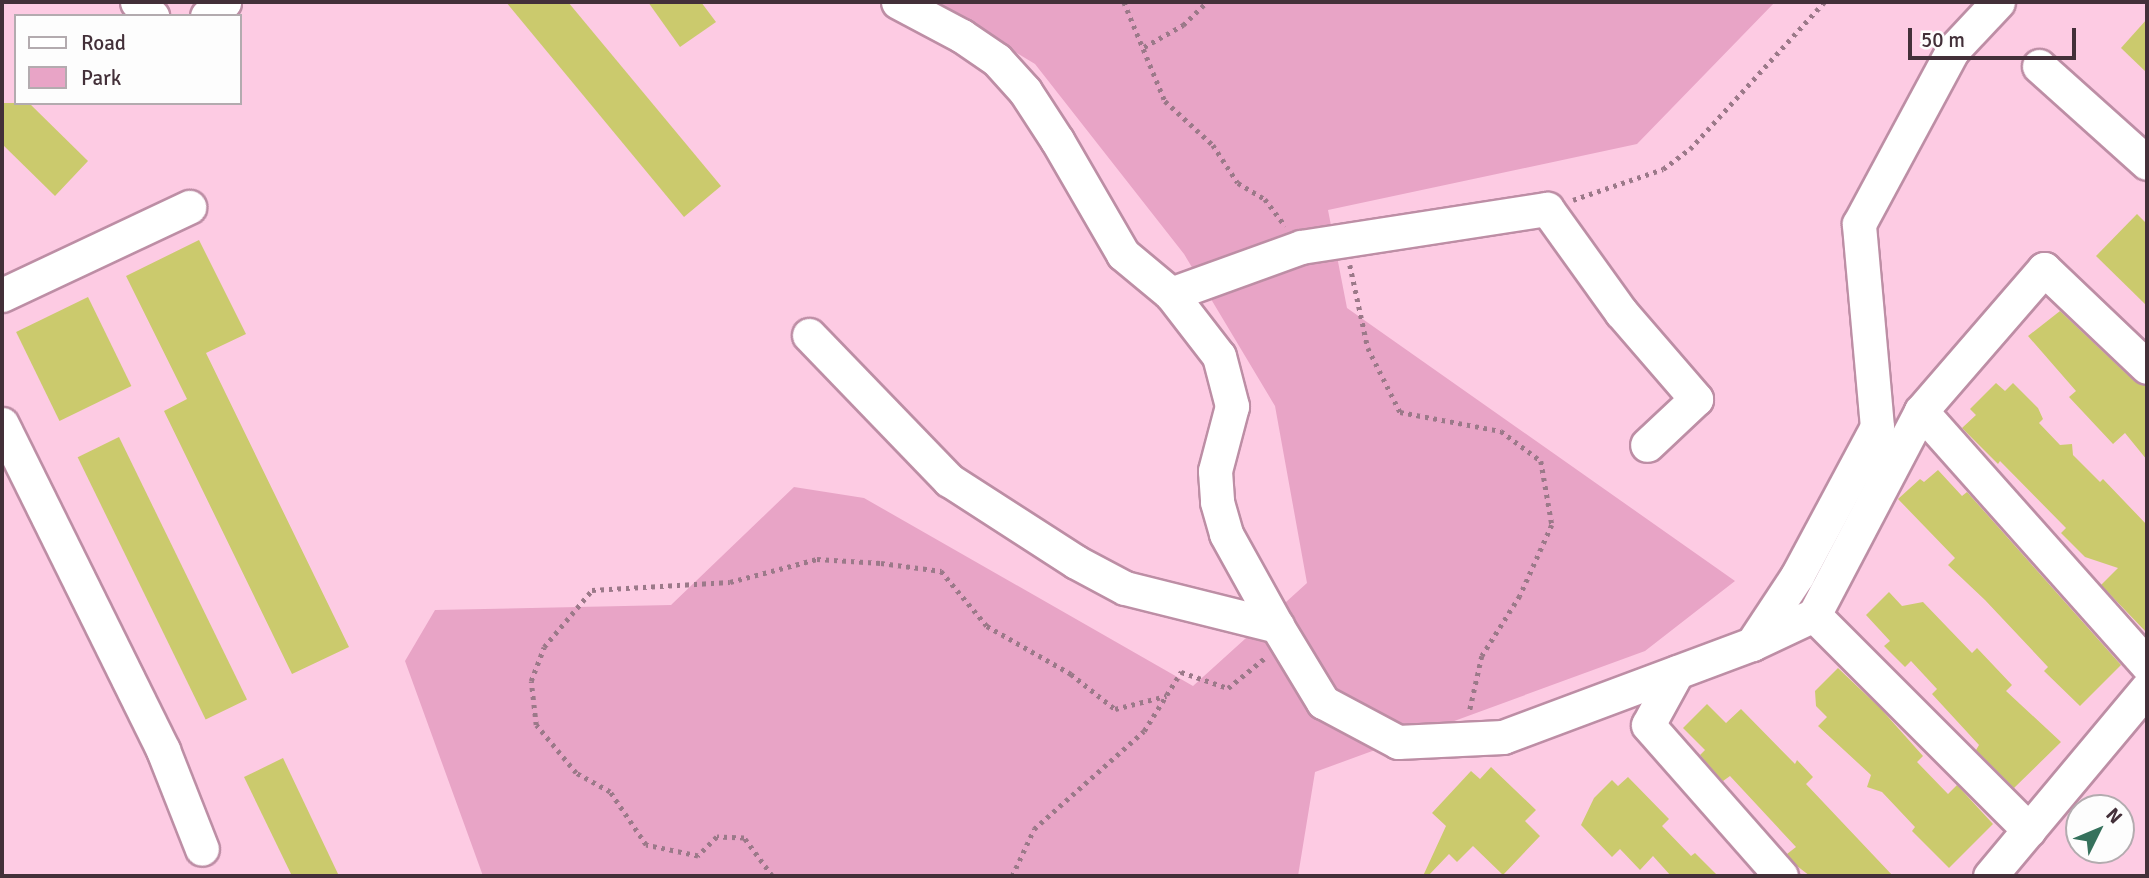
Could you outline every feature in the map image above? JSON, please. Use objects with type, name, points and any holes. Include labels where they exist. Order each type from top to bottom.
[{"type":"street","points":[[136,2],[150,14]]},
{"type":"street","points":[[210,14],[224,2]]},
{"type":"street","points":[[898,2],[962,36],[997,60],[1025,91],[1044,120],[1124,254],[1171,294],[1219,356],[1232,406],[1215,471],[1217,502],[1226,534],[1281,634],[1323,702],[1398,742],[1503,737],[1752,644],[1814,615],[1921,411],[2044,268],[2147,368]]},
{"type":"street","points":[[1752,644],[1797,576],[1878,428],[1858,224],[1952,51],[1998,2]]},
{"type":"street","points":[[2039,66],[2147,163]]},
{"type":"street","points":[[2,295],[189,208]]},
{"type":"street","points":[[1171,294],[1301,247],[1547,209],[1621,312],[1696,399],[1647,445]]},
{"type":"street","points":[[810,335],[949,481],[1076,562],[1125,587],[1281,634]]},
{"type":"street","points":[[1921,411],[2147,665]]},
{"type":"street","points":[[2,424],[163,750],[202,849]]},
{"type":"street","points":[[1814,615],[2029,830]]},
{"type":"street","points":[[1677,672],[1648,725],[1781,876]]},
{"type":"street","points":[[1990,876],[2147,688]]},
{"type":"path","points":[[1124,2],[1165,101],[1213,145],[1238,183],[1265,199],[1301,247]]},
{"type":"path","points":[[1144,47],[1183,25],[1207,2]]},
{"type":"path","points":[[1547,209],[1663,169],[1690,149],[1824,2]]},
{"type":"path","points":[[1345,240],[1368,348],[1401,412],[1502,431],[1541,461],[1552,525],[1520,596],[1482,656],[1463,739]]},
{"type":"path","points":[[772,876],[744,838],[718,837],[698,856],[646,845],[610,792],[576,773],[536,725],[531,681],[544,647],[592,590],[730,582],[817,559],[881,563],[941,571],[987,626],[1071,674],[1115,709],[1166,696]]},
{"type":"path","points":[[1012,876],[1034,829],[1144,732],[1181,672],[1228,688],[1281,634]]},
{"type":"green space","points":[[932,2],[1775,2],[1637,144],[1328,210],[1347,308],[1735,581],[1645,651],[1315,772],[1298,876],[483,876],[405,661],[435,610],[671,605],[794,487],[864,498],[1193,686],[1307,583],[1275,406],[1184,254],[1035,64]]},
{"type":"building","points":[[506,2],[568,2],[721,186],[684,217]]},
{"type":"building","points":[[648,2],[701,2],[716,22],[680,47]]},
{"type":"building","points":[[2147,19],[2147,73],[2121,48]]},
{"type":"building","points":[[2,103],[31,105],[88,161],[55,196],[2,144]]},
{"type":"building","points":[[2137,214],[2147,224],[2147,306],[2096,256]]},
{"type":"building","points":[[199,240],[246,334],[206,353],[349,647],[292,674],[164,411],[187,399],[126,276]]},
{"type":"building","points":[[88,297],[131,386],[59,421],[16,332]]},
{"type":"building","points":[[2060,311],[2134,381],[2147,386],[2147,460],[2125,433],[2113,444],[2069,397],[2076,391],[2028,336]]},
{"type":"building","points":[[1996,383],[2005,391],[2013,383],[2038,408],[2043,419],[2039,423],[2060,445],[2072,444],[2073,455],[2100,482],[2103,479],[2147,525],[2147,633],[2101,585],[2118,568],[2085,557],[2061,533],[2066,528],[2000,461],[1998,464],[1962,428],[1976,415],[1970,409]]},
{"type":"building","points":[[119,437],[247,699],[206,720],[78,457]]},
{"type":"building","points":[[1938,470],[1962,496],[1967,492],[2121,665],[2080,706],[2044,671],[2048,667],[1948,565],[1955,558],[1898,499],[1920,479],[1924,482]]},
{"type":"building","points":[[1889,592],[1902,606],[1923,602],[1972,653],[1977,648],[2012,685],[2006,691],[2061,742],[2014,788],[1976,750],[1979,745],[1932,694],[1937,689],[1911,661],[1905,667],[1884,646],[1890,641],[1866,615]]},
{"type":"building","points":[[1838,668],[1881,709],[1923,756],[1917,762],[1948,794],[1957,785],[1993,824],[1949,868],[1912,831],[1915,827],[1882,792],[1867,787],[1871,775],[1818,726],[1827,717],[1816,706],[1815,691]]},
{"type":"building","points":[[1707,704],[1726,723],[1741,709],[1795,764],[1797,760],[1813,777],[1806,784],[1893,876],[1810,876],[1797,866],[1787,854],[1796,847],[1730,776],[1723,781],[1720,778],[1700,755],[1705,750],[1683,728]]},
{"type":"building","points":[[283,758],[339,876],[292,876],[244,777]]},
{"type":"building","points":[[1491,767],[1536,810],[1525,821],[1540,836],[1503,875],[1473,846],[1457,862],[1449,854],[1428,876],[1423,876],[1446,826],[1432,813],[1471,771],[1480,779]]},
{"type":"building","points":[[1628,777],[1669,819],[1662,826],[1691,856],[1695,853],[1718,876],[1671,876],[1653,856],[1640,870],[1620,849],[1612,857],[1581,825],[1594,798],[1612,780],[1618,786]]}]
